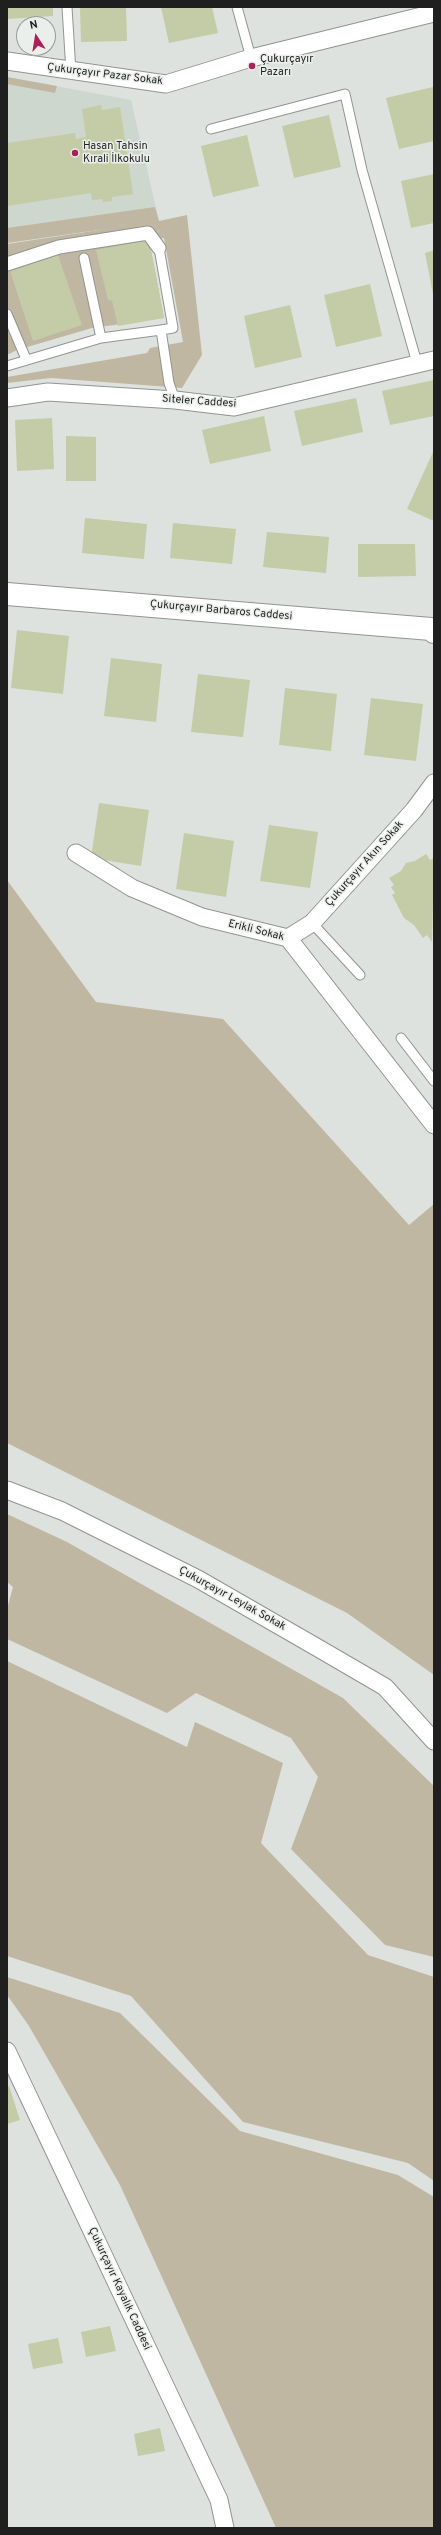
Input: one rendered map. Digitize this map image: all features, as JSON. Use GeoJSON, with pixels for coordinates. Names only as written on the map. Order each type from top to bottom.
{"type":"FeatureCollection","features":[{"type":"Feature","properties":{"kind":"street","name":"Çukurçayır Pazar Sokak"},"geometry":{"type":"LineString","coordinates":[[7,61],[70,72],[166,84],[251,58],[434,13]]}},
{"type":"Feature","properties":{"kind":"street"},"geometry":{"type":"LineString","coordinates":[[7,264],[59,247],[148,233],[159,248]]}},
{"type":"Feature","properties":{"kind":"street","name":"Siteler Caddesi"},"geometry":{"type":"LineString","coordinates":[[7,398],[48,392],[175,400],[234,407],[426,362]]}},
{"type":"Feature","properties":{"kind":"street","name":"Çukurçayır Barbaros Caddesi"},"geometry":{"type":"LineString","coordinates":[[7,594],[433,627]]}},
{"type":"Feature","properties":{"kind":"street","name":"Çukurçayır Akın Sokak"},"geometry":{"type":"LineString","coordinates":[[288,938],[312,923],[433,788]]}},
{"type":"Feature","properties":{"kind":"street","name":"Erikli Sokak"},"geometry":{"type":"LineString","coordinates":[[76,853],[132,888],[202,917],[288,938],[434,1125]]}},
{"type":"Feature","properties":{"kind":"street","name":"Çukurçayır Leylak Sokak"},"geometry":{"type":"LineString","coordinates":[[7,1490],[62,1511],[198,1579],[385,1687],[434,1741]]}},
{"type":"Feature","properties":{"kind":"street","name":"Çukurçayır Kayalık Caddesi"},"geometry":{"type":"LineString","coordinates":[[7,2051],[219,2500],[225,2528]]}},
{"type":"Feature","properties":{"kind":"lane"},"geometry":{"type":"LineString","coordinates":[[67,7],[70,72]]}},
{"type":"Feature","properties":{"kind":"lane"},"geometry":{"type":"LineString","coordinates":[[237,7],[251,58]]}},
{"type":"Feature","properties":{"kind":"lane"},"geometry":{"type":"LineString","coordinates":[[211,129],[345,94],[362,170],[426,362]]}},
{"type":"Feature","properties":{"kind":"lane"},"geometry":{"type":"LineString","coordinates":[[7,366],[26,359],[102,338],[173,328],[159,248]]}},
{"type":"Feature","properties":{"kind":"lane"},"geometry":{"type":"LineString","coordinates":[[84,258],[102,338]]}},
{"type":"Feature","properties":{"kind":"lane"},"geometry":{"type":"LineString","coordinates":[[7,314],[26,359]]}},
{"type":"Feature","properties":{"kind":"lane"},"geometry":{"type":"LineString","coordinates":[[161,330],[169,383],[175,400]]}},
{"type":"Feature","properties":{"kind":"lane"},"geometry":{"type":"LineString","coordinates":[[312,923],[360,975]]}},
{"type":"Feature","properties":{"kind":"lane"},"geometry":{"type":"LineString","coordinates":[[401,1038],[434,1081]]}},
{"type":"Feature","properties":{"kind":"shaded area","name":"Hasan Tahsin Kırali İlkokulu"},"geometry":{"type":"Polygon","coordinates":[[[7,77],[131,100],[159,221],[7,243],[7,77]]]}},
{"type":"Feature","properties":{"kind":"shaded area"},"geometry":{"type":"Polygon","coordinates":[[[7,77],[57,86],[55,93],[7,84],[7,77]]]}},
{"type":"Feature","properties":{"kind":"shaded area"},"geometry":{"type":"Polygon","coordinates":[[[155,207],[159,221],[187,215],[202,355],[182,388],[51,378],[7,383],[7,377],[147,353],[150,348],[183,342],[164,238],[149,240],[164,318],[92,328],[17,350],[7,355],[7,244],[112,228],[7,243],[7,228],[155,207]]]}},
{"type":"Feature","properties":{"kind":"shaded area"},"geometry":{"type":"Polygon","coordinates":[[[7,880],[96,1002],[223,1019],[409,1225],[434,1204],[434,1675],[347,1613],[7,1443],[7,880]]]}},
{"type":"Feature","properties":{"kind":"shaded area"},"geometry":{"type":"Polygon","coordinates":[[[7,1514],[67,1542],[343,1698],[434,1786],[434,1957],[385,1945],[291,1849],[318,1777],[291,1738],[196,1693],[167,1713],[7,1639],[7,1609],[13,1587],[7,1582],[7,1514]]]}},
{"type":"Feature","properties":{"kind":"shaded area"},"geometry":{"type":"Polygon","coordinates":[[[7,1661],[187,1747],[195,1722],[283,1763],[261,1843],[368,1955],[434,1977],[434,2181],[408,2163],[243,2122],[131,1996],[7,1956],[7,1661]]]}},
{"type":"Feature","properties":{"kind":"shaded area"},"geometry":{"type":"Polygon","coordinates":[[[7,1977],[120,2013],[240,2131],[398,2175],[434,2197],[434,2528],[276,2528],[120,2185],[29,2026],[7,1995],[7,1977]]]}},
{"type":"Feature","properties":{"kind":"building"},"geometry":{"type":"Polygon","coordinates":[[[7,7],[53,7],[53,16],[16,16],[16,18],[7,19],[7,7]]]}},
{"type":"Feature","properties":{"kind":"building"},"geometry":{"type":"Polygon","coordinates":[[[80,7],[126,7],[127,41],[81,42],[80,7]]]}},
{"type":"Feature","properties":{"kind":"building"},"geometry":{"type":"Polygon","coordinates":[[[161,7],[212,7],[218,33],[169,43],[161,7]]]}},
{"type":"Feature","properties":{"kind":"building"},"geometry":{"type":"Polygon","coordinates":[[[433,87],[434,141],[399,149],[386,98],[433,87]]]}},
{"type":"Feature","properties":{"kind":"building"},"geometry":{"type":"Polygon","coordinates":[[[101,105],[102,110],[120,107],[133,194],[112,197],[112,201],[103,202],[102,199],[92,200],[91,193],[7,206],[7,143],[75,133],[76,139],[86,137],[82,109],[101,105]]]}},
{"type":"Feature","properties":{"kind":"building"},"geometry":{"type":"Polygon","coordinates":[[[329,115],[341,167],[294,178],[282,126],[329,115]]]}},
{"type":"Feature","properties":{"kind":"building"},"geometry":{"type":"Polygon","coordinates":[[[247,135],[259,186],[213,197],[201,146],[247,135]]]}},
{"type":"Feature","properties":{"kind":"building"},"geometry":{"type":"Polygon","coordinates":[[[434,174],[434,223],[411,228],[401,181],[434,174]]]}},
{"type":"Feature","properties":{"kind":"building"},"geometry":{"type":"Polygon","coordinates":[[[149,240],[164,318],[118,326],[112,301],[108,300],[96,250],[149,240]]]}},
{"type":"Feature","properties":{"kind":"building"},"geometry":{"type":"Polygon","coordinates":[[[434,250],[434,294],[433,294],[425,253],[434,250]]]}},
{"type":"Feature","properties":{"kind":"building"},"geometry":{"type":"Polygon","coordinates":[[[58,255],[82,325],[33,341],[10,271],[58,255]]]}},
{"type":"Feature","properties":{"kind":"building"},"geometry":{"type":"Polygon","coordinates":[[[370,284],[382,336],[336,347],[324,295],[370,284]]]}},
{"type":"Feature","properties":{"kind":"building"},"geometry":{"type":"Polygon","coordinates":[[[290,305],[302,357],[255,368],[244,316],[290,305]]]}},
{"type":"Feature","properties":{"kind":"building"},"geometry":{"type":"Polygon","coordinates":[[[434,380],[434,416],[390,425],[382,391],[434,380]]]}},
{"type":"Feature","properties":{"kind":"building"},"geometry":{"type":"Polygon","coordinates":[[[356,398],[363,432],[302,446],[294,411],[356,398]]]}},
{"type":"Feature","properties":{"kind":"building"},"geometry":{"type":"Polygon","coordinates":[[[264,416],[271,451],[210,464],[202,430],[264,416]]]}},
{"type":"Feature","properties":{"kind":"building"},"geometry":{"type":"Polygon","coordinates":[[[52,418],[54,469],[17,471],[15,420],[52,418]]]}},
{"type":"Feature","properties":{"kind":"building"},"geometry":{"type":"Polygon","coordinates":[[[66,436],[96,437],[96,481],[66,481],[66,436]]]}},
{"type":"Feature","properties":{"kind":"building"},"geometry":{"type":"Polygon","coordinates":[[[433,452],[434,453],[434,521],[407,509],[433,452]]]}},
{"type":"Feature","properties":{"kind":"building"},"geometry":{"type":"Polygon","coordinates":[[[85,518],[147,524],[144,559],[82,553],[85,518]]]}},
{"type":"Feature","properties":{"kind":"building"},"geometry":{"type":"Polygon","coordinates":[[[173,523],[236,529],[232,564],[170,558],[173,523]]]}},
{"type":"Feature","properties":{"kind":"building"},"geometry":{"type":"Polygon","coordinates":[[[267,532],[329,537],[326,573],[263,567],[267,532]]]}},
{"type":"Feature","properties":{"kind":"building"},"geometry":{"type":"Polygon","coordinates":[[[358,544],[415,544],[416,576],[358,577],[358,544]]]}},
{"type":"Feature","properties":{"kind":"building"},"geometry":{"type":"Polygon","coordinates":[[[17,630],[69,636],[63,694],[11,688],[17,630]]]}},
{"type":"Feature","properties":{"kind":"building"},"geometry":{"type":"Polygon","coordinates":[[[111,658],[162,664],[156,722],[104,716],[111,658]]]}},
{"type":"Feature","properties":{"kind":"building"},"geometry":{"type":"Polygon","coordinates":[[[198,674],[250,680],[243,737],[191,732],[198,674]]]}},
{"type":"Feature","properties":{"kind":"building"},"geometry":{"type":"Polygon","coordinates":[[[285,688],[337,694],[331,751],[279,745],[285,688]]]}},
{"type":"Feature","properties":{"kind":"building"},"geometry":{"type":"Polygon","coordinates":[[[371,698],[423,704],[416,761],[364,755],[371,698]]]}},
{"type":"Feature","properties":{"kind":"building"},"geometry":{"type":"Polygon","coordinates":[[[99,803],[149,810],[141,866],[91,858],[99,803]]]}},
{"type":"Feature","properties":{"kind":"building"},"geometry":{"type":"Polygon","coordinates":[[[269,825],[318,832],[310,888],[260,881],[269,825]]]}},
{"type":"Feature","properties":{"kind":"building"},"geometry":{"type":"Polygon","coordinates":[[[184,833],[234,841],[226,897],[176,889],[184,833]]]}},
{"type":"Feature","properties":{"kind":"building"},"geometry":{"type":"Polygon","coordinates":[[[426,854],[430,860],[434,858],[432,942],[427,935],[423,938],[414,925],[404,918],[392,895],[395,893],[391,887],[394,885],[389,878],[401,871],[406,863],[415,861],[426,854]]]}},
{"type":"Feature","properties":{"kind":"building"},"geometry":{"type":"Polygon","coordinates":[[[9,2086],[20,2120],[7,2124],[7,2087],[9,2086]]]}},
{"type":"Feature","properties":{"kind":"building"},"geometry":{"type":"Polygon","coordinates":[[[110,2326],[116,2351],[86,2357],[81,2332],[110,2326]]]}},
{"type":"Feature","properties":{"kind":"building"},"geometry":{"type":"Polygon","coordinates":[[[58,2338],[63,2363],[33,2369],[28,2344],[58,2338]]]}},
{"type":"Feature","properties":{"kind":"building"},"geometry":{"type":"Polygon","coordinates":[[[160,2428],[165,2451],[138,2456],[134,2434],[160,2428]]]}},
{"type":"Feature","properties":{"kind":"place","name":"Çukurçayır Pazarı"},"geometry":{"type":"Point","coordinates":[252,66]}},
{"type":"Feature","properties":{"kind":"place","name":"Hasan Tahsin Kırali İlkokulu"},"geometry":{"type":"Point","coordinates":[75,153]}}]}
